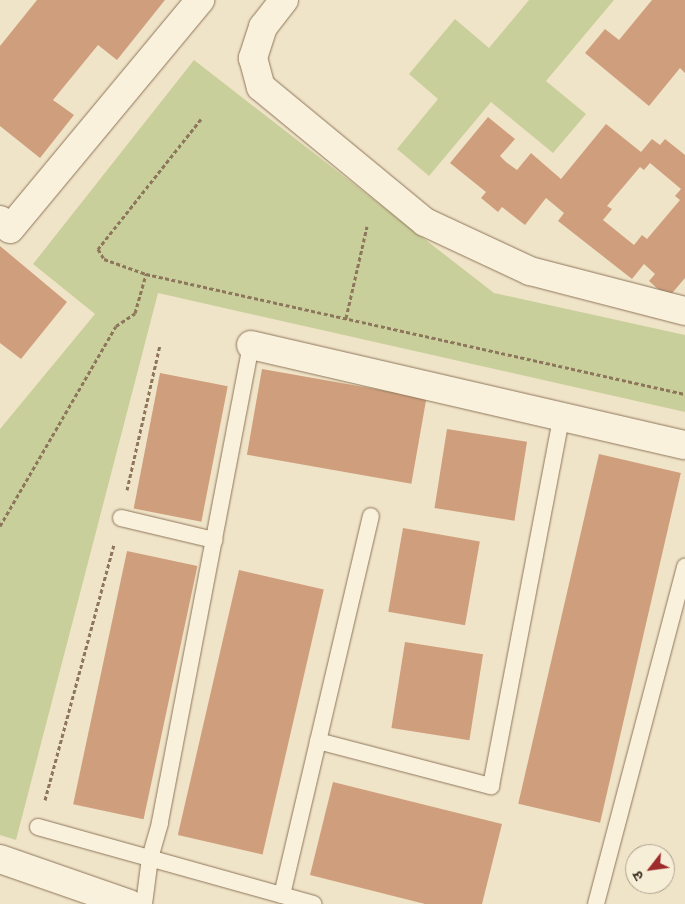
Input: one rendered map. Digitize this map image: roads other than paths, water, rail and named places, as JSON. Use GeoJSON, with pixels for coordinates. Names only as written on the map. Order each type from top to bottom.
{"type":"FeatureCollection","features":[{"type":"Feature","properties":{"kind":"street"},"geometry":{"type":"LineString","coordinates":[[0,220],[10,229],[200,0]]}},
{"type":"Feature","properties":{"kind":"street"},"geometry":{"type":"LineString","coordinates":[[284,0],[262,27],[253,58],[261,87],[425,222],[530,270],[685,311]]}},
{"type":"Feature","properties":{"kind":"street"},"geometry":{"type":"LineString","coordinates":[[251,345],[562,415],[685,445]]}},
{"type":"Feature","properties":{"kind":"street"},"geometry":{"type":"LineString","coordinates":[[0,859],[129,904]]}},
{"type":"Feature","properties":{"kind":"lane"},"geometry":{"type":"LineString","coordinates":[[144,904],[150,858],[160,822],[251,345]]}},
{"type":"Feature","properties":{"kind":"lane"},"geometry":{"type":"LineString","coordinates":[[318,742],[491,786],[562,415]]}},
{"type":"Feature","properties":{"kind":"lane"},"geometry":{"type":"LineString","coordinates":[[282,895],[371,516]]}},
{"type":"Feature","properties":{"kind":"lane"},"geometry":{"type":"LineString","coordinates":[[121,518],[214,540]]}},
{"type":"Feature","properties":{"kind":"lane"},"geometry":{"type":"LineString","coordinates":[[596,904],[685,567]]}},
{"type":"Feature","properties":{"kind":"lane"},"geometry":{"type":"LineString","coordinates":[[38,827],[313,904]]}}]}
